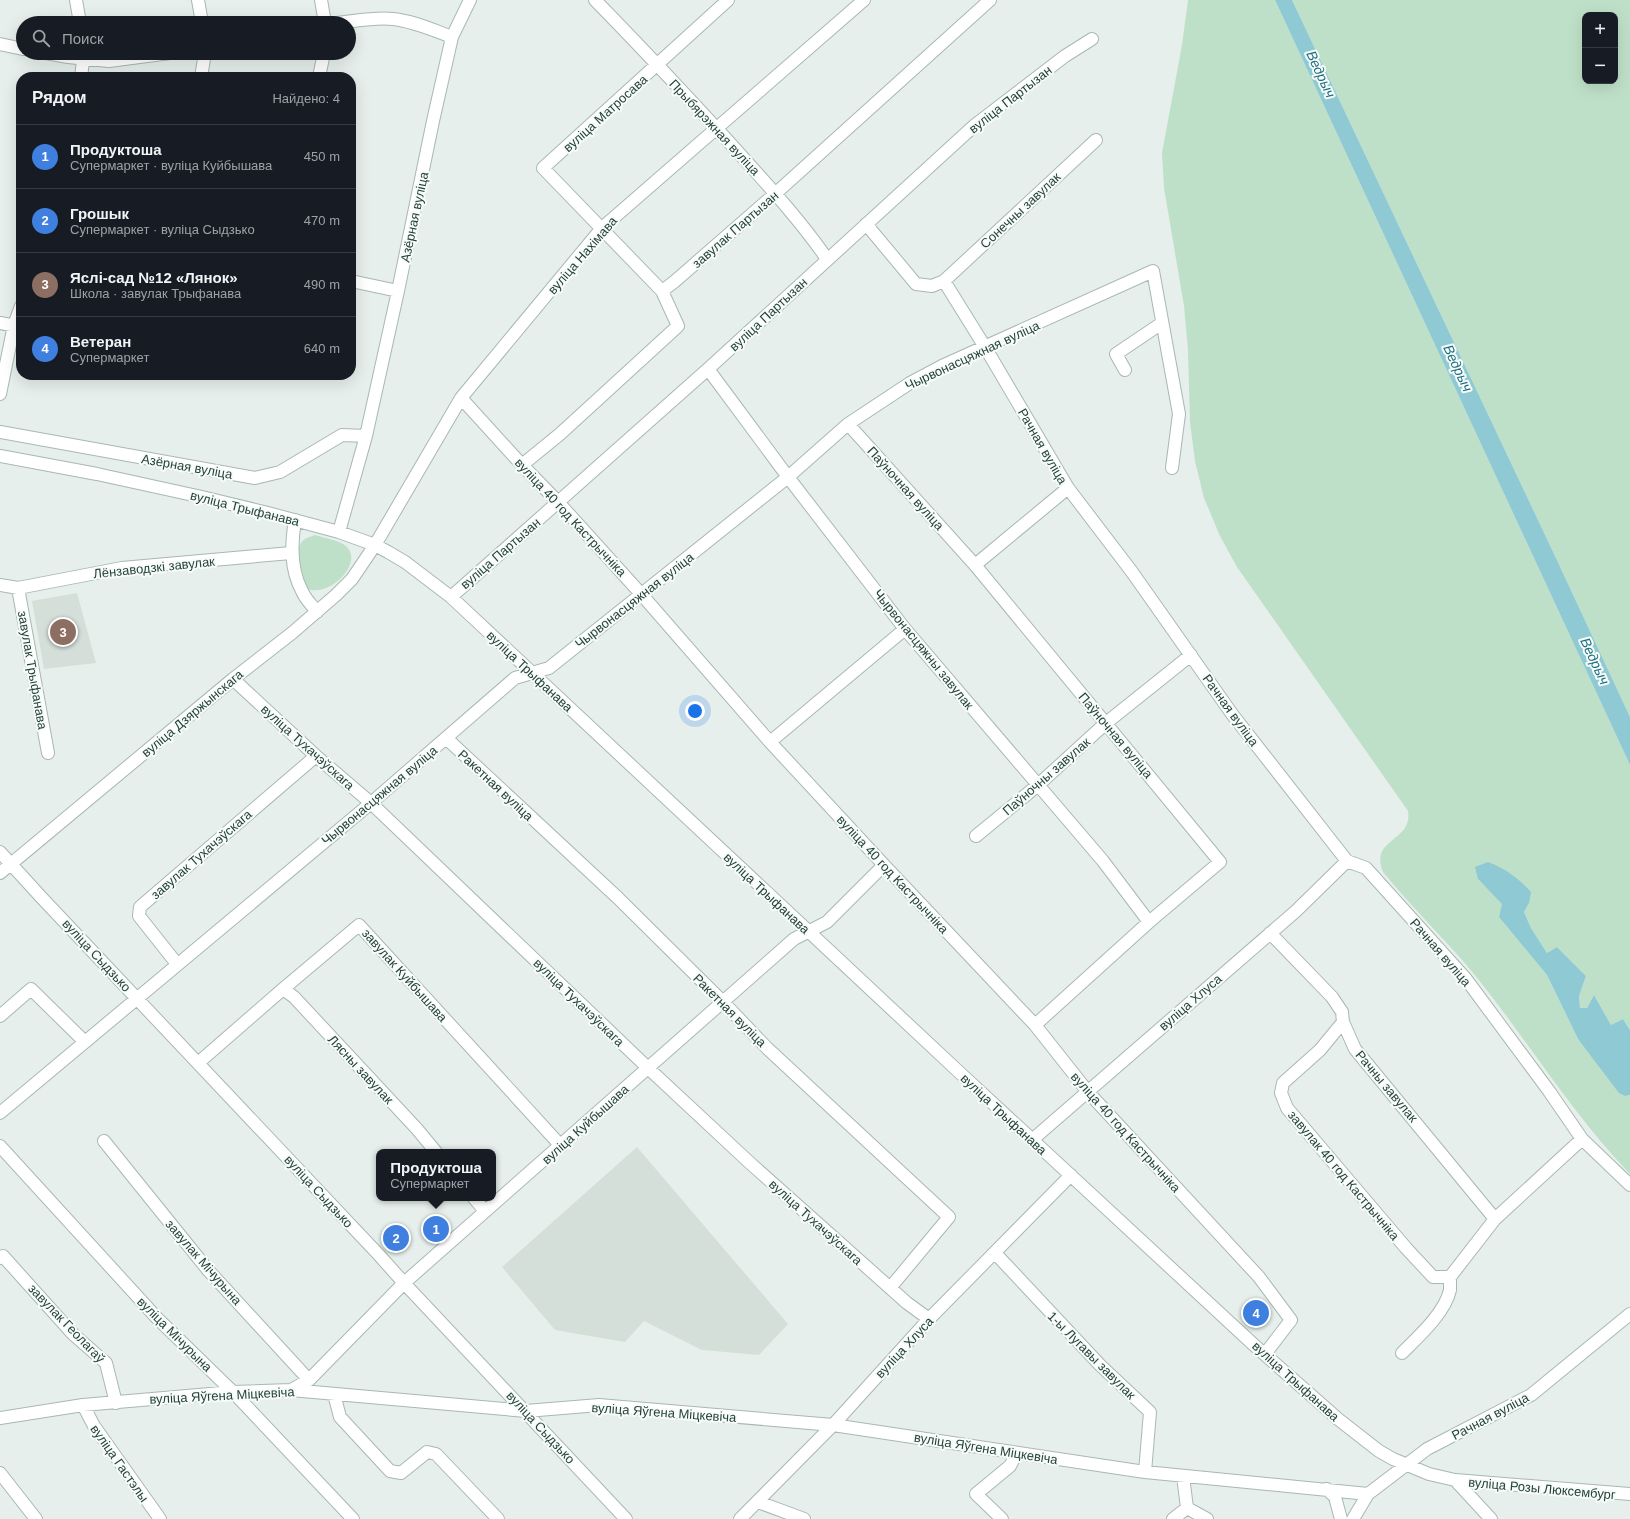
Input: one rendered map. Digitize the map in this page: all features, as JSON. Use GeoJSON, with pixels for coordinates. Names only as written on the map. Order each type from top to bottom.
{"type":"FeatureCollection","features":[{"type":"Feature","properties":{"kind":"street"},"geometry":{"type":"LineString","coordinates":[[76,0],[79,16]]}},
{"type":"Feature","properties":{"kind":"street"},"geometry":{"type":"LineString","coordinates":[[198,0],[201,16]]}},
{"type":"Feature","properties":{"kind":"street"},"geometry":{"type":"LineString","coordinates":[[321,0],[324,16]]}},
{"type":"Feature","properties":{"kind":"street","name":"Азёрная вуліца"},"geometry":{"type":"LineString","coordinates":[[339,532],[366,436],[452,37],[470,0]]}},
{"type":"Feature","properties":{"kind":"street","name":"Прыбярэжная вуліца"},"geometry":{"type":"LineString","coordinates":[[595,0],[658,64],[776,193],[812,236],[827,259]]}},
{"type":"Feature","properties":{"kind":"street","name":"вуліца Матросава"},"geometry":{"type":"LineString","coordinates":[[602,228],[543,168],[728,0]]}},
{"type":"Feature","properties":{"kind":"street","name":"вуліца Нахімава"},"geometry":{"type":"LineString","coordinates":[[375,544],[461,398],[602,228],[864,0]]}},
{"type":"Feature","properties":{"kind":"street","name":"завулак Партызан"},"geometry":{"type":"LineString","coordinates":[[662,290],[674,282],[776,193],[990,0]]}},
{"type":"Feature","properties":{"kind":"street"},"geometry":{"type":"LineString","coordinates":[[356,21],[393,19],[414,23],[452,37]]}},
{"type":"Feature","properties":{"kind":"street","name":"вуліца Партызан"},"geometry":{"type":"LineString","coordinates":[[451,597],[708,369],[975,125],[1065,56],[1092,39]]}},
{"type":"Feature","properties":{"kind":"street"},"geometry":{"type":"LineString","coordinates":[[0,44],[16,47]]}},
{"type":"Feature","properties":{"kind":"street"},"geometry":{"type":"LineString","coordinates":[[82,72],[83,60]]}},
{"type":"Feature","properties":{"kind":"street"},"geometry":{"type":"LineString","coordinates":[[105,60],[118,60]]}},
{"type":"Feature","properties":{"kind":"street"},"geometry":{"type":"LineString","coordinates":[[202,72],[204,60]]}},
{"type":"Feature","properties":{"kind":"street"},"geometry":{"type":"LineString","coordinates":[[320,72],[323,60]]}},
{"type":"Feature","properties":{"kind":"street","name":"Сонечны завулак"},"geometry":{"type":"LineString","coordinates":[[944,281],[1096,140]]}},
{"type":"Feature","properties":{"kind":"street"},"geometry":{"type":"LineString","coordinates":[[866,224],[916,284],[932,286],[944,281]]}},
{"type":"Feature","properties":{"kind":"street"},"geometry":{"type":"LineString","coordinates":[[522,465],[560,434],[678,326],[662,290],[602,228]]}},
{"type":"Feature","properties":{"kind":"street","name":"Чырвонасцяжная вуліца"},"geometry":{"type":"LineString","coordinates":[[0,1113],[371,803],[515,678],[549,668],[788,477],[848,424],[910,382],[942,366],[1153,271],[1179,414],[1172,468]]}},
{"type":"Feature","properties":{"kind":"street","name":"Рачная вуліца"},"geometry":{"type":"LineString","coordinates":[[944,281],[985,347],[1068,488],[1132,572],[1232,714],[1347,861],[1366,868],[1466,979],[1549,1091],[1582,1139],[1630,1185]]}},
{"type":"Feature","properties":{"kind":"street"},"geometry":{"type":"LineString","coordinates":[[356,282],[398,291]]}},
{"type":"Feature","properties":{"kind":"street"},"geometry":{"type":"LineString","coordinates":[[0,322],[16,326]]}},
{"type":"Feature","properties":{"kind":"street"},"geometry":{"type":"LineString","coordinates":[[1125,370],[1116,354],[1162,322]]}},
{"type":"Feature","properties":{"kind":"street"},"geometry":{"type":"LineString","coordinates":[[0,394],[16,334]]}},
{"type":"Feature","properties":{"kind":"street","name":"Чырвонасцяжны завулак"},"geometry":{"type":"LineString","coordinates":[[708,369],[788,477],[906,629],[1103,861],[1149,922]]}},
{"type":"Feature","properties":{"kind":"street","name":"вуліца 40 год Кастрычніка"},"geometry":{"type":"LineString","coordinates":[[461,398],[642,595],[770,742],[1035,1025],[1088,1092],[1259,1277],[1291,1320],[1265,1354]]}},
{"type":"Feature","properties":{"kind":"street","name":"Паўночная вуліца"},"geometry":{"type":"LineString","coordinates":[[848,424],[975,565],[1220,862],[1149,922],[1035,1025]]}},
{"type":"Feature","properties":{"kind":"street","name":"Азёрная вуліца"},"geometry":{"type":"LineString","coordinates":[[0,432],[256,478],[280,472],[342,434],[366,436]]}},
{"type":"Feature","properties":{"kind":"street","name":"вуліца Трыфанава"},"geometry":{"type":"LineString","coordinates":[[0,456],[97,474],[295,520],[375,544],[405,562],[451,597],[1032,1140],[1265,1354],[1344,1424],[1379,1451],[1406,1465],[1429,1474],[1455,1480]]}},
{"type":"Feature","properties":{"kind":"street"},"geometry":{"type":"LineString","coordinates":[[975,565],[1068,488]]}},
{"type":"Feature","properties":{"kind":"street"},"geometry":{"type":"LineString","coordinates":[[295,520],[291,553],[298,583],[302,593],[317,612]]}},
{"type":"Feature","properties":{"kind":"street","name":"вуліца Дзяржынскага"},"geometry":{"type":"LineString","coordinates":[[0,873],[233,679],[317,612],[352,579],[375,544]]}},
{"type":"Feature","properties":{"kind":"street","name":"Лёнзаводзкі завулак"},"geometry":{"type":"LineString","coordinates":[[18,588],[122,568],[291,553]]}},
{"type":"Feature","properties":{"kind":"street"},"geometry":{"type":"LineString","coordinates":[[0,585],[18,588]]}},
{"type":"Feature","properties":{"kind":"street","name":"завулак Трыфанава"},"geometry":{"type":"LineString","coordinates":[[18,588],[48,753]]}},
{"type":"Feature","properties":{"kind":"street"},"geometry":{"type":"LineString","coordinates":[[770,742],[906,629]]}},
{"type":"Feature","properties":{"kind":"street","name":"Паўночны завулак"},"geometry":{"type":"LineString","coordinates":[[976,836],[1038,784],[1106,723],[1191,655]]}},
{"type":"Feature","properties":{"kind":"street","name":"вуліца Тухачэўскага"},"geometry":{"type":"LineString","coordinates":[[233,679],[316,756],[371,803],[648,1068],[750,1163],[907,1303],[929,1319]]}},
{"type":"Feature","properties":{"kind":"street","name":"Ракетная вуліца"},"geometry":{"type":"LineString","coordinates":[[446,738],[618,898],[723,1002],[767,1048],[949,1217],[890,1288]]}},
{"type":"Feature","properties":{"kind":"street","name":"завулак Тухачэўскага"},"geometry":{"type":"LineString","coordinates":[[177,964],[139,916],[140,908],[316,756]]}},
{"type":"Feature","properties":{"kind":"street","name":"вуліца Сыдзько"},"geometry":{"type":"LineString","coordinates":[[0,852],[626,1519]]}},
{"type":"Feature","properties":{"kind":"street","name":"вуліца Хлуса"},"geometry":{"type":"LineString","coordinates":[[1032,1140],[1179,1010],[1296,910],[1347,861]]}},
{"type":"Feature","properties":{"kind":"street","name":"вуліца Куйбышава"},"geometry":{"type":"LineString","coordinates":[[291,1390],[309,1380],[404,1283],[485,1211],[561,1146],[794,939],[827,922],[884,865]]}},
{"type":"Feature","properties":{"kind":"street","name":"завулак Куйбышава"},"geometry":{"type":"LineString","coordinates":[[198,1063],[359,925],[561,1146]]}},
{"type":"Feature","properties":{"kind":"street","name":"Рачны завулак"},"geometry":{"type":"LineString","coordinates":[[1270,933],[1332,997],[1342,1012],[1343,1022],[1355,1049],[1495,1219]]}},
{"type":"Feature","properties":{"kind":"street"},"geometry":{"type":"LineString","coordinates":[[0,1016],[31,989],[85,1042]]}},
{"type":"Feature","properties":{"kind":"street","name":"Лясны завулак"},"geometry":{"type":"LineString","coordinates":[[283,989],[294,997],[433,1149]]}},
{"type":"Feature","properties":{"kind":"street","name":"завулак 40 год Кастрычніка"},"geometry":{"type":"LineString","coordinates":[[1343,1022],[1320,1050],[1283,1083],[1281,1093],[1287,1108],[1406,1248],[1433,1276],[1450,1277]]}},
{"type":"Feature","properties":{"kind":"street"},"geometry":{"type":"LineString","coordinates":[[1402,1353],[1420,1335],[1441,1309],[1450,1290],[1450,1277],[1495,1219],[1582,1139]]}},
{"type":"Feature","properties":{"kind":"street","name":"завулак Мічурына"},"geometry":{"type":"LineString","coordinates":[[104,1141],[208,1270],[309,1380]]}},
{"type":"Feature","properties":{"kind":"street","name":"вуліца Мічурына"},"geometry":{"type":"LineString","coordinates":[[0,1146],[157,1318],[233,1392],[353,1519]]}},
{"type":"Feature","properties":{"kind":"street","name":"вуліца Хлуса"},"geometry":{"type":"LineString","coordinates":[[740,1519],[833,1425],[929,1319],[1071,1175]]}},
{"type":"Feature","properties":{"kind":"street"},"geometry":{"type":"LineString","coordinates":[[477,1201],[485,1211]]}},
{"type":"Feature","properties":{"kind":"street","name":"1-ы Лугавы завулак"},"geometry":{"type":"LineString","coordinates":[[995,1253],[1100,1365],[1150,1412],[1145,1472]]}},
{"type":"Feature","properties":{"kind":"street","name":"завулак Геолагаў"},"geometry":{"type":"LineString","coordinates":[[0,1258],[3,1256],[74,1334],[106,1363],[116,1403]]}},
{"type":"Feature","properties":{"kind":"street","name":"Рачная вуліца"},"geometry":{"type":"LineString","coordinates":[[1353,1519],[1368,1494],[1427,1449],[1531,1395],[1630,1314]]}},
{"type":"Feature","properties":{"kind":"street","name":"вуліца Яўгена Міцкевіча"},"geometry":{"type":"LineString","coordinates":[[0,1418],[83,1405],[233,1392],[291,1390],[526,1411],[599,1405],[833,1425],[1145,1472],[1368,1494]]}},
{"type":"Feature","properties":{"kind":"street"},"geometry":{"type":"LineString","coordinates":[[334,1394],[340,1417],[390,1471],[401,1473],[427,1452],[436,1454],[498,1519]]}},
{"type":"Feature","properties":{"kind":"street","name":"вуліца Гастэлы"},"geometry":{"type":"LineString","coordinates":[[83,1405],[94,1426],[160,1519]]}},
{"type":"Feature","properties":{"kind":"street"},"geometry":{"type":"LineString","coordinates":[[1002,1519],[976,1494],[1010,1466],[1017,1452]]}},
{"type":"Feature","properties":{"kind":"street"},"geometry":{"type":"LineString","coordinates":[[0,1473],[36,1519]]}},
{"type":"Feature","properties":{"kind":"street"},"geometry":{"type":"LineString","coordinates":[[1183,1476],[1187,1508]]}},
{"type":"Feature","properties":{"kind":"street"},"geometry":{"type":"LineString","coordinates":[[1455,1480],[1490,1519]]}},
{"type":"Feature","properties":{"kind":"street","name":"вуліца Розы Люксембург"},"geometry":{"type":"LineString","coordinates":[[1455,1480],[1630,1494]]}},
{"type":"Feature","properties":{"kind":"street"},"geometry":{"type":"LineString","coordinates":[[1327,1489],[1335,1497],[1341,1519]]}},
{"type":"Feature","properties":{"kind":"street"},"geometry":{"type":"LineString","coordinates":[[758,1502],[804,1519]]}},
{"type":"Feature","properties":{"kind":"street"},"geometry":{"type":"LineString","coordinates":[[1173,1519],[1187,1508]]}},
{"type":"Feature","properties":{"kind":"street"},"geometry":{"type":"LineString","coordinates":[[1187,1508],[1207,1519]]}},
{"type":"Feature","properties":{"kind":"shaded area"},"geometry":{"type":"Polygon","coordinates":[[[77,593],[96,663],[44,669],[32,601],[77,593]]]}},
{"type":"Feature","properties":{"kind":"shaded area"},"geometry":{"type":"Polygon","coordinates":[[[637,1147],[788,1324],[759,1355],[702,1350],[644,1321],[625,1342],[555,1330],[502,1267],[637,1147]]]}},
{"type":"Feature","properties":{"kind":"green space"},"geometry":{"type":"Polygon","coordinates":[[[1188,0],[1275,0],[1630,765],[1630,1030],[1623,1019],[1611,1025],[1594,995],[1587,1008],[1580,1008],[1579,996],[1586,976],[1557,947],[1547,953],[1531,928],[1524,912],[1529,903],[1478,879],[1503,904],[1499,917],[1547,975],[1578,1039],[1625,1096],[1630,1095],[1630,1174],[1574,1109],[1477,977],[1409,903],[1383,872],[1380,861],[1382,852],[1386,846],[1404,829],[1408,821],[1408,811],[1237,567],[1220,536],[1204,498],[1195,461],[1190,422],[1188,350],[1184,306],[1164,188],[1162,153],[1182,45],[1188,0]]]}},
{"type":"Feature","properties":{"kind":"green space"},"geometry":{"type":"Polygon","coordinates":[[[1292,0],[1630,0],[1630,717],[1555,556],[1292,0]]]}},
{"type":"Feature","properties":{"kind":"green space"},"geometry":{"type":"Polygon","coordinates":[[[315,535],[346,546],[351,553],[351,561],[341,578],[324,589],[314,590],[305,588],[299,572],[297,553],[302,541],[315,535]]]}},
{"type":"Feature","properties":{"kind":"water","name":"Ведрыч"},"geometry":{"type":"Polygon","coordinates":[[[1275,0],[1292,0],[1630,717],[1630,765],[1275,0]]]}},
{"type":"Feature","properties":{"kind":"water"},"geometry":{"type":"Polygon","coordinates":[[[1488,862],[1511,874],[1531,892],[1529,903],[1524,912],[1531,928],[1547,953],[1557,947],[1586,976],[1579,996],[1580,1008],[1587,1008],[1594,995],[1611,1025],[1623,1019],[1630,1030],[1630,1095],[1625,1096],[1619,1093],[1578,1039],[1547,975],[1499,917],[1502,904],[1478,879],[1475,867],[1488,862]]]}},
{"type":"Feature","properties":{"kind":"place","name":"Яслі-сад №12 «Лянок»"},"geometry":{"type":"Point","coordinates":[63,632]}},
{"type":"Feature","properties":{"kind":"place","name":"Продуктоша"},"geometry":{"type":"Point","coordinates":[436,1229]}},
{"type":"Feature","properties":{"kind":"place","name":"Грошык"},"geometry":{"type":"Point","coordinates":[396,1238]}},
{"type":"Feature","properties":{"kind":"place","name":"Ветеран"},"geometry":{"type":"Point","coordinates":[1256,1313]}}]}
